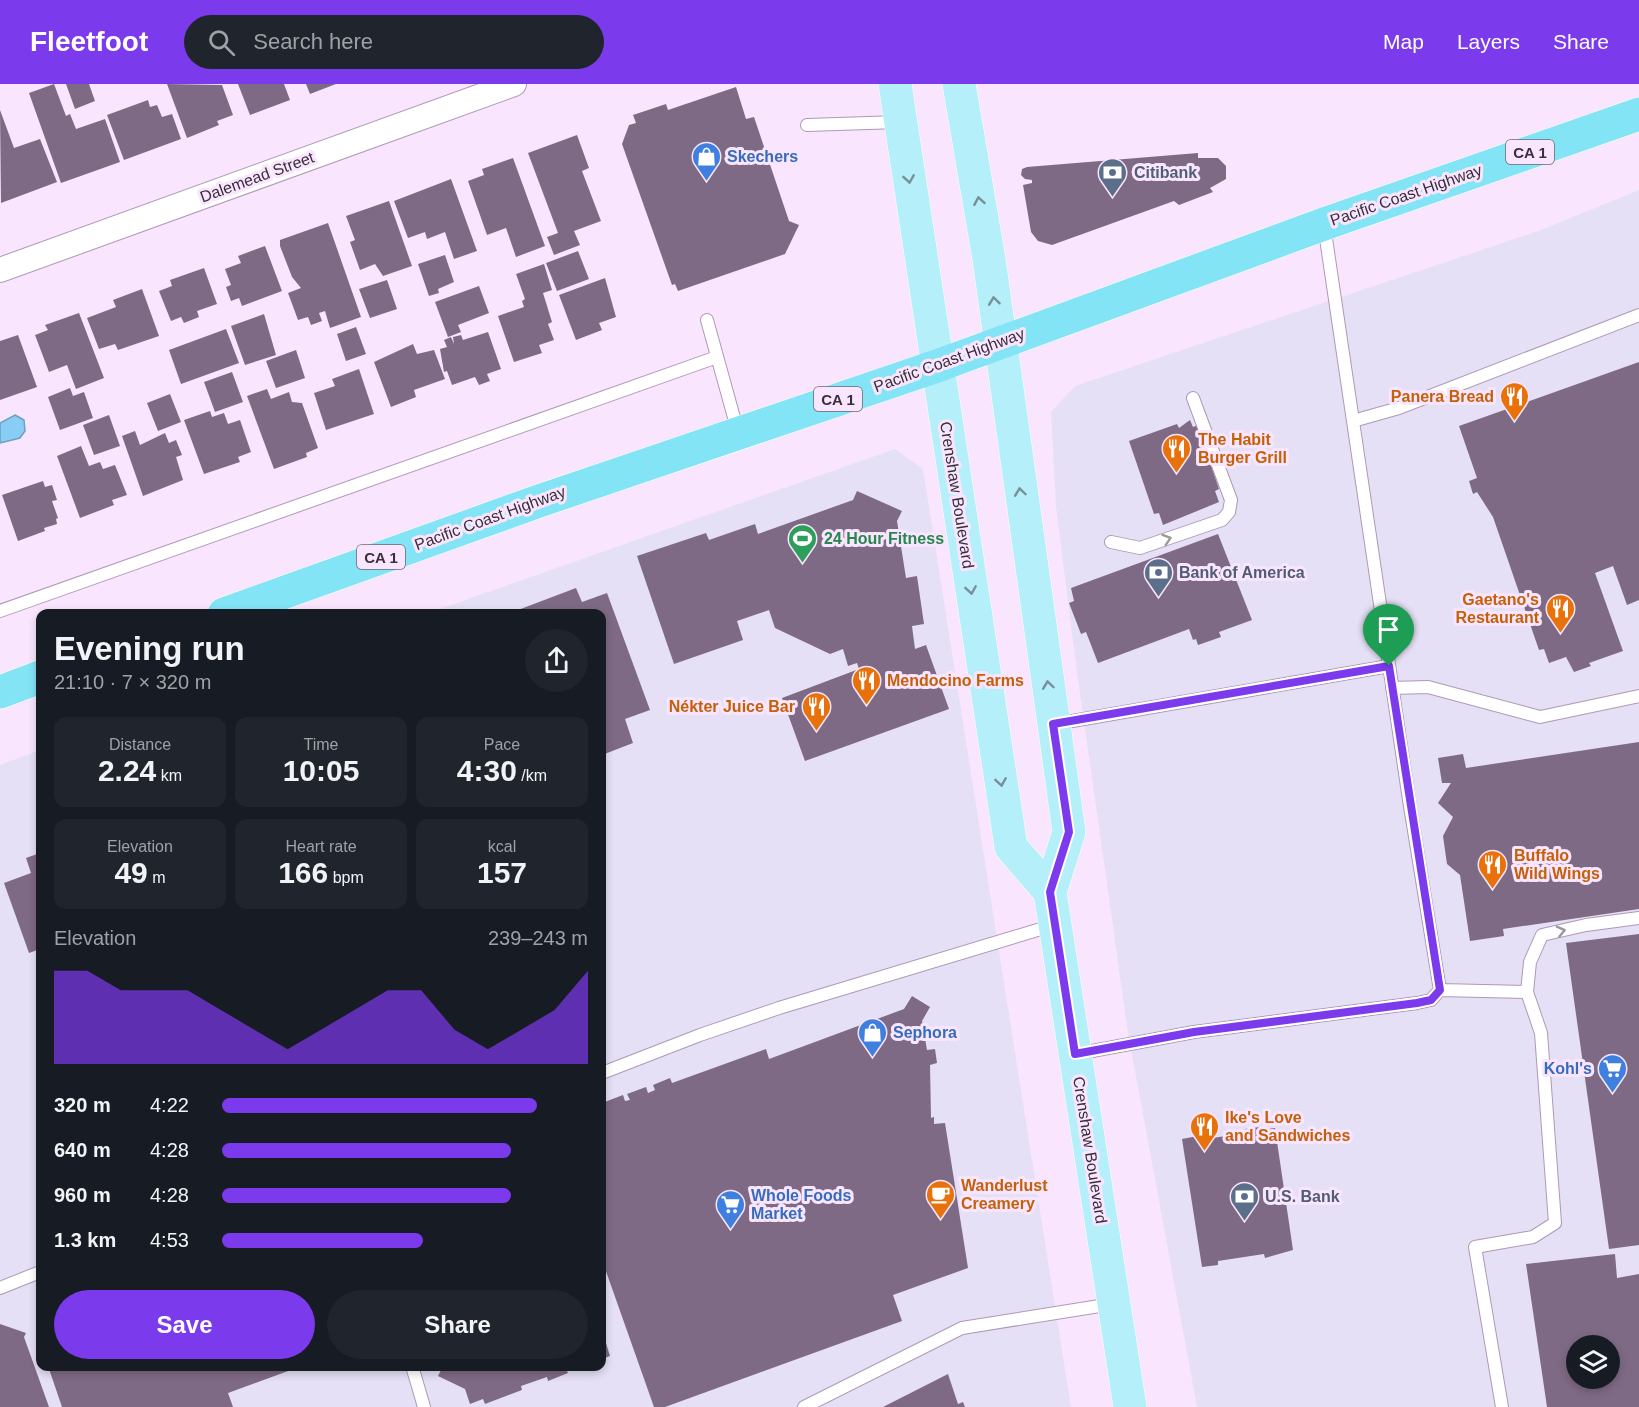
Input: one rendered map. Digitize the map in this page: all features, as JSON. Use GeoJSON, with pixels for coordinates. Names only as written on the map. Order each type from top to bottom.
{"type":"FeatureCollection","features":[{"type":"Feature","properties":{"kind":"highway","name":"Pacific Coast Highway"},"geometry":{"type":"LineString","coordinates":[[238,609],[539,501],[937,366],[1324,224],[1639,114]]}},
{"type":"Feature","properties":{"kind":"highway"},"geometry":{"type":"LineString","coordinates":[[0,692],[36,679]]}},
{"type":"Feature","properties":{"kind":"main road","name":"Crenshaw Boulevard"},"geometry":{"type":"LineString","coordinates":[[895,84],[1011,847],[1050,892]]}},
{"type":"Feature","properties":{"kind":"main road","name":"Crenshaw Boulevard"},"geometry":{"type":"LineString","coordinates":[[959,84],[989,259],[1069,832],[1050,892],[1054,925],[1130,1407]]}},
{"type":"Feature","properties":{"kind":"street","name":"Dalemead Street"},"geometry":{"type":"LineString","coordinates":[[0,270],[514,84]]}},
{"type":"Feature","properties":{"kind":"lane"},"geometry":{"type":"LineString","coordinates":[[807,126],[901,122]]}},
{"type":"Feature","properties":{"kind":"lane"},"geometry":{"type":"LineString","coordinates":[[1324,224],[1392,688],[1440,990]]}},
{"type":"Feature","properties":{"kind":"lane"},"geometry":{"type":"LineString","coordinates":[[1353,421],[1399,408],[1639,315]]}},
{"type":"Feature","properties":{"kind":"lane"},"geometry":{"type":"LineString","coordinates":[[706,320],[738,433]]}},
{"type":"Feature","properties":{"kind":"lane"},"geometry":{"type":"LineString","coordinates":[[0,611],[717,357]]}},
{"type":"Feature","properties":{"kind":"lane"},"geometry":{"type":"LineString","coordinates":[[1111,542],[1140,548],[1222,520],[1230,512],[1231,500],[1193,398]]}},
{"type":"Feature","properties":{"kind":"lane"},"geometry":{"type":"LineString","coordinates":[[1053,724],[1389,666]]}},
{"type":"Feature","properties":{"kind":"lane"},"geometry":{"type":"LineString","coordinates":[[1392,688],[1428,687],[1540,717],[1639,696]]}},
{"type":"Feature","properties":{"kind":"lane"},"geometry":{"type":"LineString","coordinates":[[1502,1407],[1475,1247],[1533,1237],[1555,1223],[1541,1033],[1527,992],[1530,962],[1542,935],[1586,925],[1639,918]]}},
{"type":"Feature","properties":{"kind":"lane"},"geometry":{"type":"LineString","coordinates":[[606,1071],[700,1035],[779,1008],[1054,925]]}},
{"type":"Feature","properties":{"kind":"lane"},"geometry":{"type":"LineString","coordinates":[[1075,1054],[1194,1032],[1417,1003],[1431,1000],[1440,990],[1527,992]]}},
{"type":"Feature","properties":{"kind":"lane"},"geometry":{"type":"LineString","coordinates":[[0,1288],[36,1274]]}},
{"type":"Feature","properties":{"kind":"lane"},"geometry":{"type":"LineString","coordinates":[[804,1407],[962,1328],[1114,1304]]}},
{"type":"Feature","properties":{"kind":"lane"},"geometry":{"type":"LineString","coordinates":[[413,1371],[424,1407]]}},
{"type":"Feature","properties":{"kind":"shaded area"},"geometry":{"type":"Polygon","coordinates":[[[1639,190],[1639,1407],[1197,1407],[1128,1033],[1056,507],[1051,412],[1075,386],[1541,230],[1639,190]]]}},
{"type":"Feature","properties":{"kind":"shaded area"},"geometry":{"type":"Polygon","coordinates":[[[895,449],[923,469],[1071,1407],[0,1407],[0,765],[36,752],[36,1371],[606,1371],[606,609],[439,609],[895,449]]]}},
{"type":"Feature","properties":{"kind":"water"},"geometry":{"type":"Polygon","coordinates":[[[15,415],[24,420],[25,431],[20,438],[0,443],[0,423],[15,415]]]}},
{"type":"Feature","properties":{"kind":"building"},"geometry":{"type":"Polygon","coordinates":[[[54,84],[66,116],[70,114],[76,129],[105,119],[120,162],[61,183],[29,93],[54,84]]]}},
{"type":"Feature","properties":{"kind":"building"},"geometry":{"type":"Polygon","coordinates":[[[66,84],[89,84],[95,101],[75,109],[66,84]]]}},
{"type":"Feature","properties":{"kind":"building"},"geometry":{"type":"Polygon","coordinates":[[[167,84],[222,85],[233,115],[217,121],[219,125],[187,138],[167,84]]]}},
{"type":"Feature","properties":{"kind":"building"},"geometry":{"type":"Polygon","coordinates":[[[238,84],[284,84],[290,100],[250,115],[238,84]]]}},
{"type":"Feature","properties":{"kind":"building"},"geometry":{"type":"Polygon","coordinates":[[[306,84],[336,84],[310,94],[306,84]]]}},
{"type":"Feature","properties":{"kind":"building","name":"Skechers"},"geometry":{"type":"Polygon","coordinates":[[[736,87],[746,119],[754,117],[789,221],[799,225],[785,254],[678,291],[675,284],[672,285],[622,144],[629,125],[636,123],[633,115],[666,104],[668,110],[736,87]]]}},
{"type":"Feature","properties":{"kind":"building"},"geometry":{"type":"Polygon","coordinates":[[[148,100],[150,107],[157,105],[162,117],[172,114],[181,139],[124,160],[107,115],[148,100]]]}},
{"type":"Feature","properties":{"kind":"building"},"geometry":{"type":"Polygon","coordinates":[[[0,110],[14,148],[40,139],[57,182],[1,203],[0,110]]]}},
{"type":"Feature","properties":{"kind":"building"},"geometry":{"type":"Polygon","coordinates":[[[577,135],[589,168],[582,171],[601,221],[574,231],[580,245],[554,255],[547,237],[558,233],[528,153],[577,135]]]}},
{"type":"Feature","properties":{"kind":"building","name":"Citibank"},"geometry":{"type":"Polygon","coordinates":[[[1198,153],[1198,158],[1218,158],[1226,166],[1226,179],[1210,188],[1213,192],[1179,205],[1174,201],[1052,245],[1038,241],[1031,232],[1023,185],[1032,183],[1032,180],[1025,179],[1021,175],[1022,169],[1198,153]]]}},
{"type":"Feature","properties":{"kind":"building"},"geometry":{"type":"Polygon","coordinates":[[[513,158],[545,246],[516,257],[506,228],[487,235],[468,181],[484,175],[482,169],[513,158]]]}},
{"type":"Feature","properties":{"kind":"building"},"geometry":{"type":"Polygon","coordinates":[[[451,179],[477,251],[454,259],[445,232],[427,239],[425,232],[408,238],[394,201],[451,179]]]}},
{"type":"Feature","properties":{"kind":"building"},"geometry":{"type":"Polygon","coordinates":[[[389,201],[412,266],[383,276],[375,264],[360,270],[350,242],[355,240],[346,216],[389,201]]]}},
{"type":"Feature","properties":{"kind":"building"},"geometry":{"type":"Polygon","coordinates":[[[328,223],[361,317],[330,328],[325,311],[319,313],[322,321],[311,325],[308,317],[298,320],[288,293],[301,288],[292,277],[280,246],[280,240],[328,223]]]}},
{"type":"Feature","properties":{"kind":"building"},"geometry":{"type":"Polygon","coordinates":[[[265,246],[282,291],[242,306],[239,298],[231,301],[226,287],[231,285],[225,269],[241,263],[238,256],[265,246]]]}},
{"type":"Feature","properties":{"kind":"building"},"geometry":{"type":"Polygon","coordinates":[[[578,251],[589,279],[557,291],[546,263],[578,251]]]}},
{"type":"Feature","properties":{"kind":"building"},"geometry":{"type":"Polygon","coordinates":[[[445,255],[454,282],[438,289],[439,293],[429,296],[418,264],[445,255]]]}},
{"type":"Feature","properties":{"kind":"building"},"geometry":{"type":"Polygon","coordinates":[[[544,264],[552,290],[543,293],[552,322],[548,324],[554,340],[539,345],[542,353],[514,362],[498,316],[524,307],[522,301],[525,299],[516,274],[544,264]]]}},
{"type":"Feature","properties":{"kind":"building"},"geometry":{"type":"Polygon","coordinates":[[[204,268],[217,304],[197,311],[199,317],[184,323],[181,317],[171,321],[159,291],[172,286],[170,280],[204,268]]]}},
{"type":"Feature","properties":{"kind":"building"},"geometry":{"type":"Polygon","coordinates":[[[605,278],[616,317],[599,323],[602,330],[576,340],[559,295],[605,278]]]}},
{"type":"Feature","properties":{"kind":"building"},"geometry":{"type":"Polygon","coordinates":[[[387,280],[397,309],[370,318],[359,289],[387,280]]]}},
{"type":"Feature","properties":{"kind":"building"},"geometry":{"type":"Polygon","coordinates":[[[479,286],[489,313],[458,325],[461,332],[448,337],[435,302],[479,286]]]}},
{"type":"Feature","properties":{"kind":"building"},"geometry":{"type":"Polygon","coordinates":[[[142,289],[159,336],[118,350],[115,344],[99,349],[87,318],[116,307],[113,300],[142,289]]]}},
{"type":"Feature","properties":{"kind":"building"},"geometry":{"type":"Polygon","coordinates":[[[79,313],[104,378],[76,389],[67,365],[49,372],[35,335],[48,330],[45,325],[79,313]]]}},
{"type":"Feature","properties":{"kind":"building"},"geometry":{"type":"Polygon","coordinates":[[[264,314],[276,355],[245,365],[231,326],[264,314]]]}},
{"type":"Feature","properties":{"kind":"building"},"geometry":{"type":"Polygon","coordinates":[[[356,327],[366,354],[346,361],[337,334],[356,327]]]}},
{"type":"Feature","properties":{"kind":"building"},"geometry":{"type":"Polygon","coordinates":[[[226,329],[239,363],[181,384],[169,350],[226,329]]]}},
{"type":"Feature","properties":{"kind":"building"},"geometry":{"type":"Polygon","coordinates":[[[488,332],[501,369],[487,374],[490,381],[479,385],[475,377],[452,385],[447,371],[444,372],[440,349],[447,347],[444,340],[451,337],[454,344],[453,337],[461,335],[463,340],[488,332]]]}},
{"type":"Feature","properties":{"kind":"building"},"geometry":{"type":"Polygon","coordinates":[[[18,335],[37,387],[0,400],[0,341],[18,335]]]}},
{"type":"Feature","properties":{"kind":"building"},"geometry":{"type":"Polygon","coordinates":[[[413,344],[417,354],[434,350],[445,379],[414,390],[416,397],[391,407],[374,362],[413,344]]]}},
{"type":"Feature","properties":{"kind":"building"},"geometry":{"type":"Polygon","coordinates":[[[296,350],[305,378],[276,388],[266,361],[296,350]]]}},
{"type":"Feature","properties":{"kind":"building"},"geometry":{"type":"Polygon","coordinates":[[[1639,362],[1639,600],[1627,605],[1613,566],[1595,573],[1623,651],[1589,663],[1591,666],[1574,672],[1566,657],[1549,663],[1544,649],[1539,650],[1493,517],[1477,492],[1473,494],[1469,481],[1477,478],[1459,426],[1639,362]]]}},
{"type":"Feature","properties":{"kind":"building"},"geometry":{"type":"Polygon","coordinates":[[[359,369],[374,414],[326,430],[314,393],[335,386],[332,379],[359,369]]]}},
{"type":"Feature","properties":{"kind":"building"},"geometry":{"type":"Polygon","coordinates":[[[232,372],[243,402],[215,412],[204,382],[232,372]]]}},
{"type":"Feature","properties":{"kind":"building"},"geometry":{"type":"Polygon","coordinates":[[[70,388],[73,396],[84,392],[93,418],[60,430],[48,397],[70,388]]]}},
{"type":"Feature","properties":{"kind":"building"},"geometry":{"type":"Polygon","coordinates":[[[267,389],[271,399],[289,392],[292,402],[302,403],[318,448],[306,453],[307,457],[274,469],[247,396],[267,389]]]}},
{"type":"Feature","properties":{"kind":"building"},"geometry":{"type":"Polygon","coordinates":[[[170,394],[181,422],[158,431],[147,403],[170,394]]]}},
{"type":"Feature","properties":{"kind":"building"},"geometry":{"type":"Polygon","coordinates":[[[210,411],[212,417],[224,413],[228,424],[240,420],[251,452],[238,457],[240,462],[204,474],[184,420],[210,411]]]}},
{"type":"Feature","properties":{"kind":"building"},"geometry":{"type":"Polygon","coordinates":[[[109,415],[120,446],[94,455],[83,425],[109,415]]]}},
{"type":"Feature","properties":{"kind":"building","name":"The Habit Burger Grill"},"geometry":{"type":"Polygon","coordinates":[[[1190,420],[1193,427],[1201,424],[1213,458],[1209,459],[1219,489],[1215,491],[1219,502],[1163,525],[1159,513],[1154,514],[1129,441],[1177,424],[1179,428],[1190,420]]]}},
{"type":"Feature","properties":{"kind":"building"},"geometry":{"type":"Polygon","coordinates":[[[135,431],[140,445],[165,433],[169,443],[176,440],[182,455],[176,457],[183,480],[143,496],[122,436],[135,431]]]}},
{"type":"Feature","properties":{"kind":"building"},"geometry":{"type":"Polygon","coordinates":[[[81,446],[89,466],[100,462],[103,469],[115,465],[127,495],[112,500],[114,505],[80,518],[57,456],[81,446]]]}},
{"type":"Feature","properties":{"kind":"building"},"geometry":{"type":"Polygon","coordinates":[[[43,481],[45,487],[52,485],[57,500],[52,501],[58,518],[56,519],[57,524],[18,541],[2,495],[43,481]]]}},
{"type":"Feature","properties":{"kind":"building"},"geometry":{"type":"Polygon","coordinates":[[[857,491],[902,511],[897,521],[906,578],[917,576],[924,624],[912,626],[915,649],[926,645],[949,709],[805,761],[782,698],[859,669],[857,663],[848,666],[843,649],[830,654],[775,628],[769,610],[737,621],[743,640],[674,664],[637,556],[706,533],[709,540],[755,524],[758,534],[853,500],[857,491]]]}},
{"type":"Feature","properties":{"kind":"building","name":"Bank of America"},"geometry":{"type":"Polygon","coordinates":[[[1218,534],[1252,620],[1219,632],[1221,637],[1198,645],[1196,639],[1193,640],[1189,629],[1098,663],[1086,632],[1081,634],[1069,603],[1074,601],[1071,588],[1218,534]]]}},
{"type":"Feature","properties":{"kind":"building"},"geometry":{"type":"Polygon","coordinates":[[[576,588],[582,602],[607,593],[650,710],[625,719],[633,743],[606,753],[606,609],[521,609],[576,588]]]}},
{"type":"Feature","properties":{"kind":"building"},"geometry":{"type":"Polygon","coordinates":[[[1639,742],[1639,909],[1503,929],[1504,936],[1470,941],[1460,875],[1447,864],[1443,836],[1453,817],[1438,803],[1451,783],[1442,783],[1438,758],[1463,754],[1466,768],[1639,742]]]}},
{"type":"Feature","properties":{"kind":"building"},"geometry":{"type":"Polygon","coordinates":[[[36,854],[36,950],[29,953],[4,883],[31,873],[26,858],[36,854]]]}},
{"type":"Feature","properties":{"kind":"building","name":"Kohl's"},"geometry":{"type":"Polygon","coordinates":[[[1639,934],[1639,1245],[1609,1249],[1566,943],[1639,934]]]}},
{"type":"Feature","properties":{"kind":"building"},"geometry":{"type":"Polygon","coordinates":[[[912,996],[930,1007],[922,1021],[927,1050],[935,1049],[937,1063],[930,1065],[931,1118],[934,1117],[934,1124],[945,1123],[968,1268],[893,1295],[902,1321],[665,1407],[654,1407],[606,1271],[606,1101],[623,1095],[625,1101],[630,1100],[627,1094],[646,1087],[648,1093],[655,1090],[653,1085],[670,1078],[672,1083],[766,1049],[769,1059],[904,1009],[912,996]]]}},
{"type":"Feature","properties":{"kind":"building"},"geometry":{"type":"Polygon","coordinates":[[[1260,1127],[1261,1130],[1275,1128],[1293,1250],[1265,1258],[1264,1254],[1218,1261],[1218,1265],[1202,1267],[1182,1139],[1198,1136],[1199,1140],[1246,1133],[1245,1129],[1260,1127]]]}},
{"type":"Feature","properties":{"kind":"building"},"geometry":{"type":"Polygon","coordinates":[[[1615,1254],[1617,1278],[1639,1274],[1639,1407],[1547,1407],[1526,1264],[1615,1254]]]}},
{"type":"Feature","properties":{"kind":"building"},"geometry":{"type":"Polygon","coordinates":[[[0,1324],[26,1333],[24,1337],[49,1407],[0,1407],[0,1324]]]}},
{"type":"Feature","properties":{"kind":"building"},"geometry":{"type":"Polygon","coordinates":[[[606,1343],[610,1356],[606,1358],[606,1343]]]}},
{"type":"Feature","properties":{"kind":"building"},"geometry":{"type":"Polygon","coordinates":[[[50,1371],[288,1371],[228,1393],[233,1407],[62,1407],[50,1371]]]}},
{"type":"Feature","properties":{"kind":"building"},"geometry":{"type":"Polygon","coordinates":[[[440,1371],[567,1371],[568,1373],[548,1381],[547,1377],[521,1386],[522,1390],[485,1404],[483,1399],[470,1404],[465,1389],[438,1376],[440,1371]]]}},
{"type":"Feature","properties":{"kind":"building"},"geometry":{"type":"Polygon","coordinates":[[[948,1374],[958,1404],[963,1402],[965,1407],[883,1407],[948,1374]]]}},
{"type":"Feature","properties":{"kind":"place","name":"Skechers"},"geometry":{"type":"Point","coordinates":[706,182]}},
{"type":"Feature","properties":{"kind":"place","name":"Citibank"},"geometry":{"type":"Point","coordinates":[1113,198]}},
{"type":"Feature","properties":{"kind":"place","name":"Panera Bread"},"geometry":{"type":"Point","coordinates":[1515,422]}},
{"type":"Feature","properties":{"kind":"place","name":"The Habit Burger Grill"},"geometry":{"type":"Point","coordinates":[1177,474]}},
{"type":"Feature","properties":{"kind":"place","name":"24 Hour Fitness"},"geometry":{"type":"Point","coordinates":[803,564]}},
{"type":"Feature","properties":{"kind":"place","name":"Bank of America"},"geometry":{"type":"Point","coordinates":[1158,598]}},
{"type":"Feature","properties":{"kind":"place","name":"Gaetano's Restaurant"},"geometry":{"type":"Point","coordinates":[1560,634]}},
{"type":"Feature","properties":{"kind":"place","name":"Mendocino Farms"},"geometry":{"type":"Point","coordinates":[866,706]}},
{"type":"Feature","properties":{"kind":"place","name":"Nékter Juice Bar"},"geometry":{"type":"Point","coordinates":[816,732]}},
{"type":"Feature","properties":{"kind":"place","name":"Buffalo Wild Wings"},"geometry":{"type":"Point","coordinates":[1493,890]}},
{"type":"Feature","properties":{"kind":"place","name":"Sephora"},"geometry":{"type":"Point","coordinates":[872,1058]}},
{"type":"Feature","properties":{"kind":"place","name":"Kohl's"},"geometry":{"type":"Point","coordinates":[1613,1094]}},
{"type":"Feature","properties":{"kind":"place","name":"Ike's Love and Sandwiches"},"geometry":{"type":"Point","coordinates":[1204,1152]}},
{"type":"Feature","properties":{"kind":"place","name":"Wanderlust Creamery"},"geometry":{"type":"Point","coordinates":[940,1220]}},
{"type":"Feature","properties":{"kind":"place","name":"U.S. Bank"},"geometry":{"type":"Point","coordinates":[1244,1222]}},
{"type":"Feature","properties":{"kind":"place","name":"Whole Foods Market"},"geometry":{"type":"Point","coordinates":[730,1230]}},
{"type":"Feature","properties":{"kind":"route"},"geometry":{"type":"LineString","coordinates":[[1389,666],[1440,990],[1431,1000],[1417,1003],[1194,1032],[1075,1054],[1050,892],[1069,832],[1053,724],[1389,666]]}}]}
